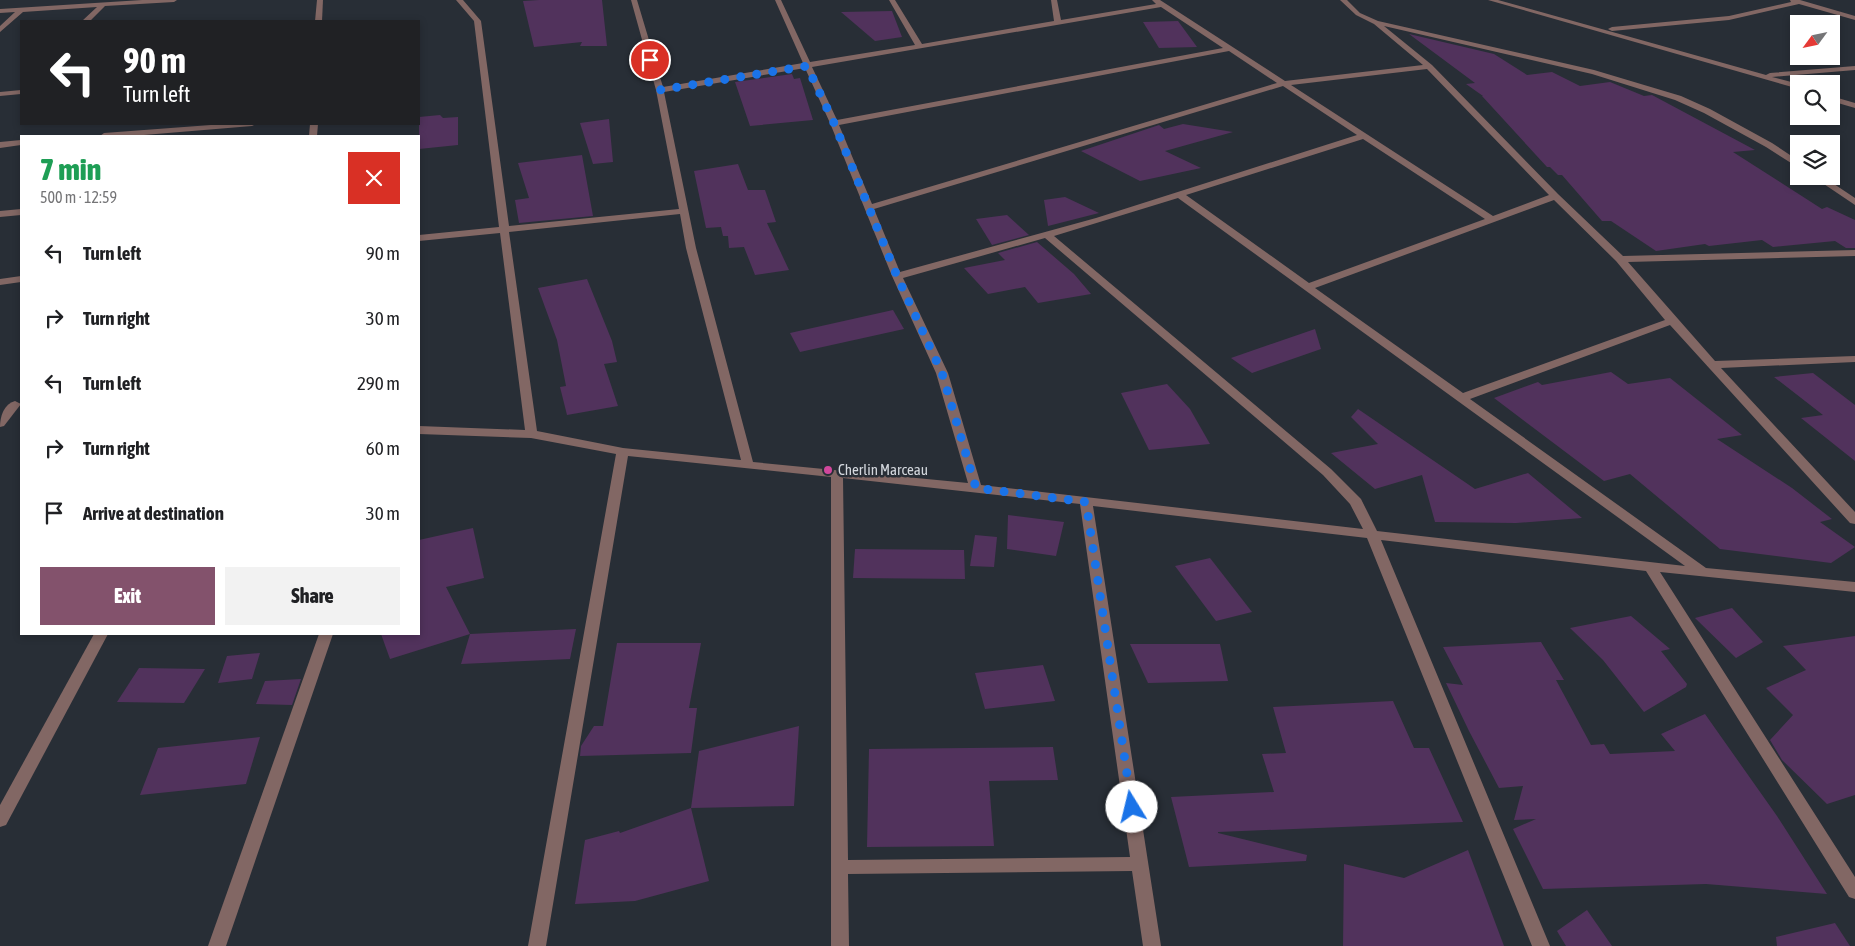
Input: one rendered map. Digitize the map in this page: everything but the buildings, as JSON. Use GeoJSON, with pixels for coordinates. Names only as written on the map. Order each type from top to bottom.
{"type":"FeatureCollection","features":[{"type":"Feature","properties":{"kind":"street"},"geometry":{"type":"LineString","coordinates":[[0,11],[174,0]]}},
{"type":"Feature","properties":{"kind":"street"},"geometry":{"type":"LineString","coordinates":[[319,20],[320,0]]}},
{"type":"Feature","properties":{"kind":"street"},"geometry":{"type":"LineString","coordinates":[[459,0],[477,21],[531,434]]}},
{"type":"Feature","properties":{"kind":"street"},"geometry":{"type":"LineString","coordinates":[[634,0],[660,90],[682,211],[748,465]]}},
{"type":"Feature","properties":{"kind":"street"},"geometry":{"type":"LineString","coordinates":[[778,0],[834,123],[897,276],[942,373],[976,488]]}},
{"type":"Feature","properties":{"kind":"street"},"geometry":{"type":"LineString","coordinates":[[892,0],[920,47]]}},
{"type":"Feature","properties":{"kind":"street"},"geometry":{"type":"LineString","coordinates":[[1054,0],[1058,22]]}},
{"type":"Feature","properties":{"kind":"street"},"geometry":{"type":"LineString","coordinates":[[1343,0],[1358,14],[1376,23],[1429,67],[1620,259],[1711,365],[1855,520]]}},
{"type":"Feature","properties":{"kind":"street"},"geometry":{"type":"LineString","coordinates":[[1491,0],[1790,84]]}},
{"type":"Feature","properties":{"kind":"street"},"geometry":{"type":"LineString","coordinates":[[1602,30],[1729,18],[1796,1],[1855,18]]}},
{"type":"Feature","properties":{"kind":"street"},"geometry":{"type":"LineString","coordinates":[[660,90],[920,47],[1158,3],[1492,220]]}},
{"type":"Feature","properties":{"kind":"street"},"geometry":{"type":"LineString","coordinates":[[87,20],[103,5]]}},
{"type":"Feature","properties":{"kind":"street"},"geometry":{"type":"LineString","coordinates":[[0,30],[22,10]]}},
{"type":"Feature","properties":{"kind":"street"},"geometry":{"type":"LineString","coordinates":[[1376,23],[1594,72],[1678,98],[1715,115],[1790,159]]}},
{"type":"Feature","properties":{"kind":"street"},"geometry":{"type":"LineString","coordinates":[[834,123],[1228,49]]}},
{"type":"Feature","properties":{"kind":"street"},"geometry":{"type":"LineString","coordinates":[[868,208],[1282,84],[1429,67]]}},
{"type":"Feature","properties":{"kind":"street"},"geometry":{"type":"LineString","coordinates":[[1765,76],[1855,68]]}},
{"type":"Feature","properties":{"kind":"street"},"geometry":{"type":"LineString","coordinates":[[0,94],[17,92]]}},
{"type":"Feature","properties":{"kind":"street"},"geometry":{"type":"LineString","coordinates":[[1840,101],[1855,106]]}},
{"type":"Feature","properties":{"kind":"street"},"geometry":{"type":"LineString","coordinates":[[116,135],[240,125]]}},
{"type":"Feature","properties":{"kind":"street"},"geometry":{"type":"LineString","coordinates":[[897,276],[1180,195],[1362,136]]}},
{"type":"Feature","properties":{"kind":"street"},"geometry":{"type":"LineString","coordinates":[[0,145],[20,143]]}},
{"type":"Feature","properties":{"kind":"street"},"geometry":{"type":"LineString","coordinates":[[1830,185],[1855,202]]}},
{"type":"Feature","properties":{"kind":"street"},"geometry":{"type":"LineString","coordinates":[[1180,195],[1702,572]]}},
{"type":"Feature","properties":{"kind":"street"},"geometry":{"type":"LineString","coordinates":[[1308,286],[1556,196]]}},
{"type":"Feature","properties":{"kind":"street"},"geometry":{"type":"LineString","coordinates":[[420,238],[682,211]]}},
{"type":"Feature","properties":{"kind":"street"},"geometry":{"type":"LineString","coordinates":[[0,214],[20,212]]}},
{"type":"Feature","properties":{"kind":"street"},"geometry":{"type":"LineString","coordinates":[[1046,234],[1327,472],[1356,502],[1372,534],[1541,946]]}},
{"type":"Feature","properties":{"kind":"street"},"geometry":{"type":"LineString","coordinates":[[1620,259],[1855,253]]}},
{"type":"Feature","properties":{"kind":"street"},"geometry":{"type":"LineString","coordinates":[[0,282],[20,279]]}},
{"type":"Feature","properties":{"kind":"street"},"geometry":{"type":"LineString","coordinates":[[1461,398],[1672,321]]}},
{"type":"Feature","properties":{"kind":"street"},"geometry":{"type":"LineString","coordinates":[[1711,365],[1855,359]]}},
{"type":"Feature","properties":{"kind":"street"},"geometry":{"type":"LineString","coordinates":[[0,404],[18,404]]}},
{"type":"Feature","properties":{"kind":"street"},"geometry":{"type":"LineString","coordinates":[[0,423],[18,404]]}},
{"type":"Feature","properties":{"kind":"street"},"geometry":{"type":"LineString","coordinates":[[420,430],[531,434],[623,452],[976,488],[1650,567],[1855,587]]}},
{"type":"Feature","properties":{"kind":"street"},"geometry":{"type":"LineString","coordinates":[[537,946],[623,452]]}},
{"type":"Feature","properties":{"kind":"street"},"geometry":{"type":"LineString","coordinates":[[837,474],[840,946]]}},
{"type":"Feature","properties":{"kind":"street"},"geometry":{"type":"LineString","coordinates":[[1086,502],[1152,946]]}},
{"type":"Feature","properties":{"kind":"street"},"geometry":{"type":"LineString","coordinates":[[1650,567],[1855,892]]}},
{"type":"Feature","properties":{"kind":"street"},"geometry":{"type":"LineString","coordinates":[[0,820],[100,635]]}},
{"type":"Feature","properties":{"kind":"street"},"geometry":{"type":"LineString","coordinates":[[217,946],[326,635]]}},
{"type":"Feature","properties":{"kind":"street"},"geometry":{"type":"LineString","coordinates":[[838,866],[1141,864]]}},
{"type":"Feature","properties":{"kind":"place","name":"Cherlin Marceau"},"geometry":{"type":"Point","coordinates":[828,470]}},
{"type":"Feature","properties":{"kind":"route"},"geometry":{"type":"LineString","coordinates":[[650,60],[660,90],[807,66],[834,123],[897,276],[942,373],[976,488],[1086,502],[1132,807]]}}]}
